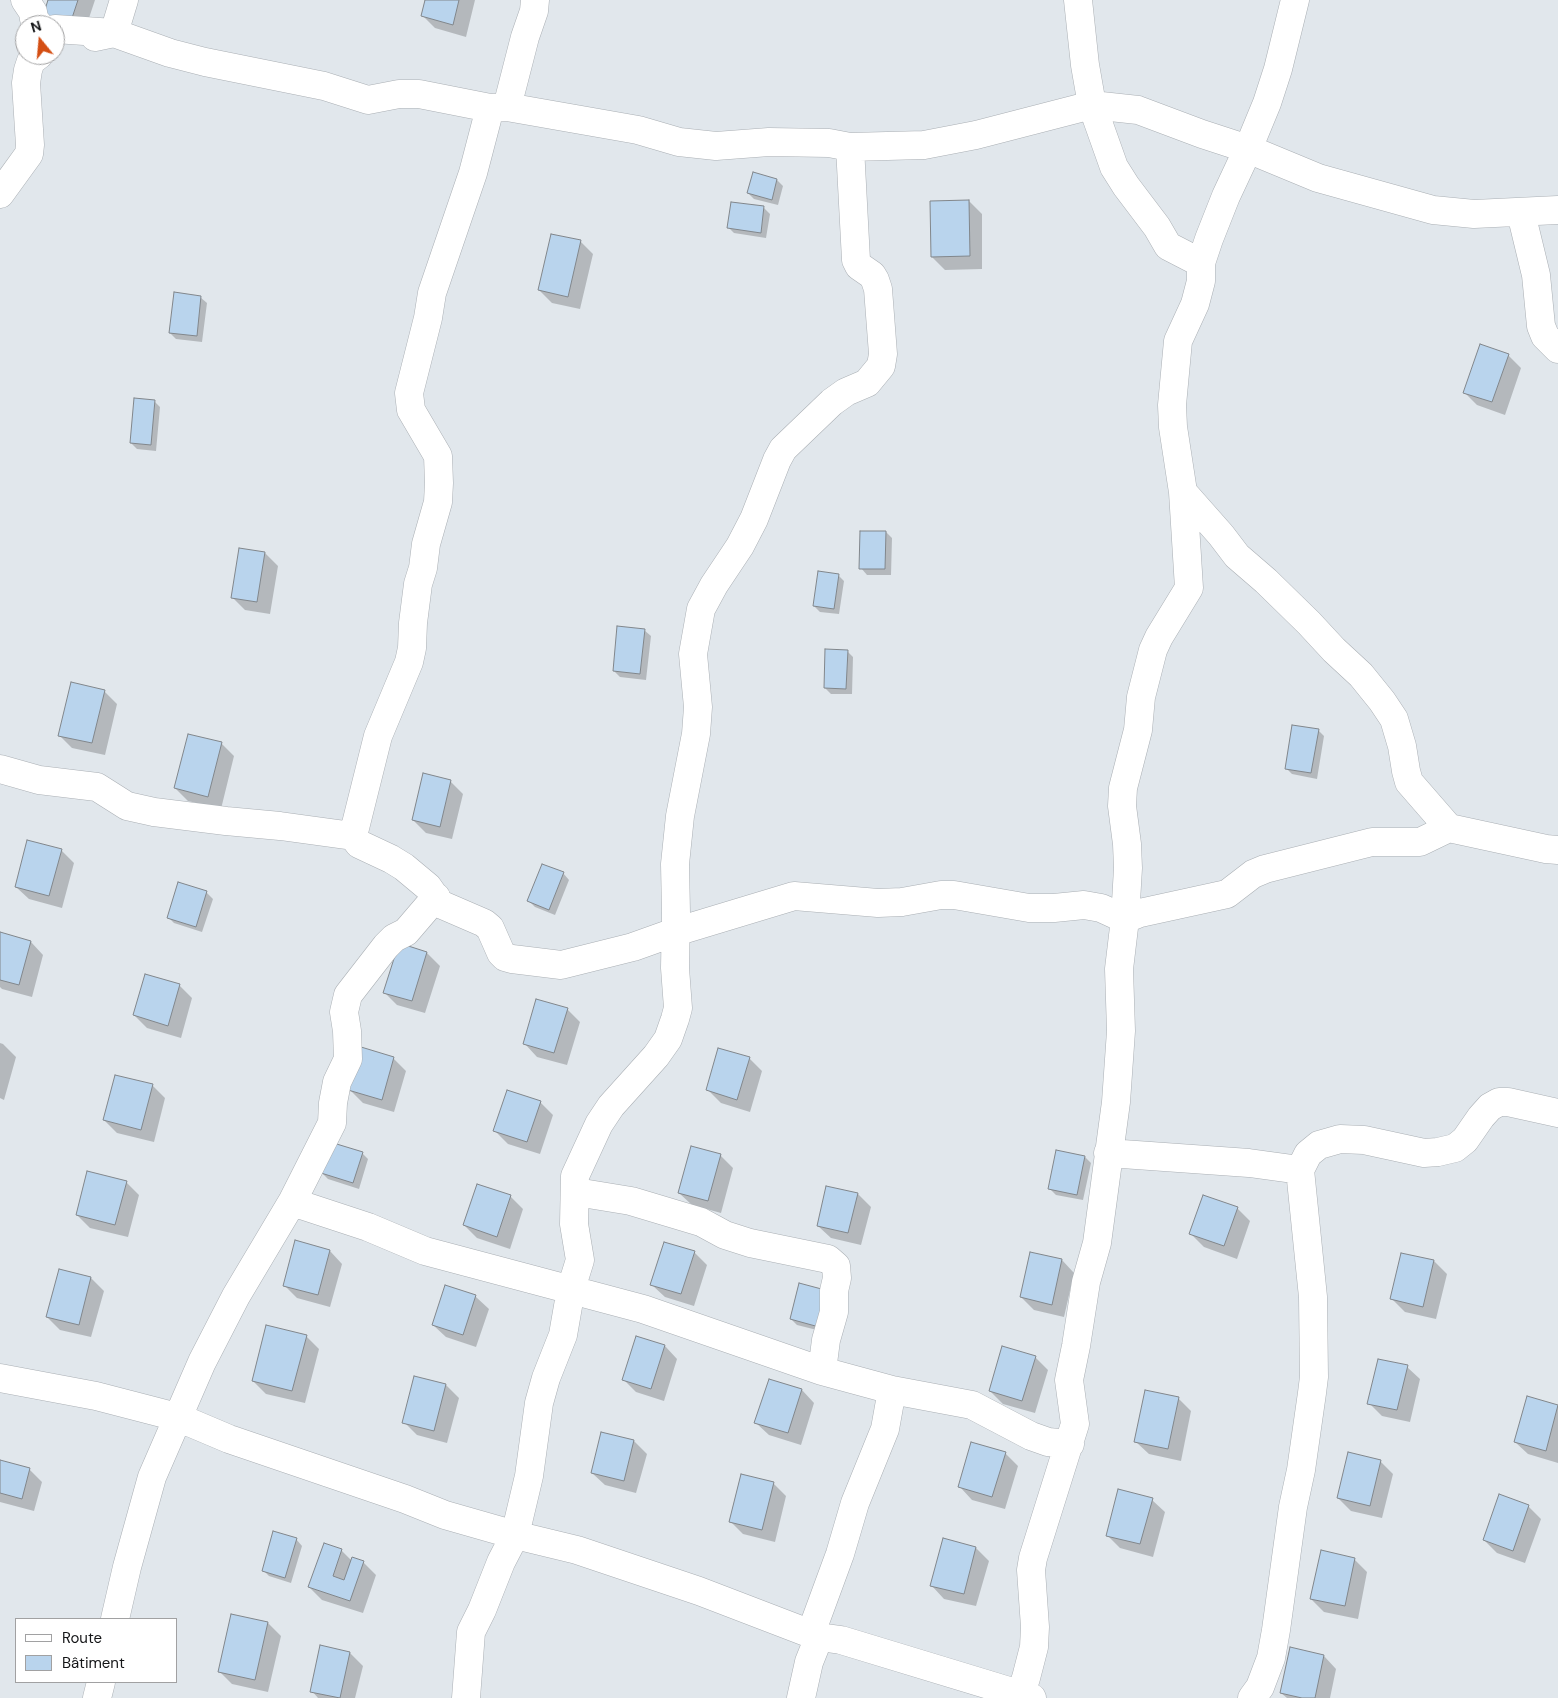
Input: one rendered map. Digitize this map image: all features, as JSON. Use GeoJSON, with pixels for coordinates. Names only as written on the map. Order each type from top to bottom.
{"type":"FeatureCollection","features":[{"type":"Feature","properties":{"kind":"street"},"geometry":{"type":"LineString","coordinates":[[25,0],[33,15]]}},
{"type":"Feature","properties":{"kind":"street"},"geometry":{"type":"LineString","coordinates":[[114,33],[124,0]]}},
{"type":"Feature","properties":{"kind":"street"},"geometry":{"type":"LineString","coordinates":[[535,0],[534,11],[525,37],[472,173],[432,293],[428,318],[409,393],[411,410],[438,456],[440,482],[438,502],[426,544],[424,568],[418,584],[409,662],[378,736],[354,836],[359,844],[404,867],[428,887],[440,904],[484,922],[490,928],[501,953],[512,959],[561,964],[633,947],[675,932],[794,896],[878,903],[902,902],[941,895],[954,895],[1029,908],[1084,905],[1101,908],[1125,918],[1228,894],[1253,874],[1265,869],[1372,842],[1420,842],[1449,828]]}},
{"type":"Feature","properties":{"kind":"street"},"geometry":{"type":"LineString","coordinates":[[1078,0],[1085,65],[1092,105],[1114,167],[1157,227],[1168,246],[1201,263]]}},
{"type":"Feature","properties":{"kind":"street"},"geometry":{"type":"LineString","coordinates":[[0,1378],[96,1396],[177,1418],[229,1439],[405,1499],[445,1515],[577,1550],[699,1591],[815,1635],[841,1640],[1026,1696],[1026,1678],[1034,1647],[1035,1627],[1031,1570],[1033,1558],[1075,1424],[1069,1380],[1086,1282],[1098,1243],[1116,1102],[1121,1031],[1119,969],[1128,868],[1122,806],[1123,788],[1138,730],[1142,697],[1153,650],[1188,588],[1183,492],[1173,427],[1172,405],[1178,341],[1194,304],[1201,281],[1201,263],[1226,196],[1267,103],[1278,69],[1295,0]]}},
{"type":"Feature","properties":{"kind":"street"},"geometry":{"type":"LineString","coordinates":[[65,30],[114,33],[170,53],[324,86],[368,100],[399,94],[419,94],[638,130],[679,142],[716,146],[769,142],[829,143],[850,147],[924,145],[985,133],[1092,105],[1138,110],[1248,149],[1318,178],[1433,210],[1474,214],[1558,210]]}},
{"type":"Feature","properties":{"kind":"street"},"geometry":{"type":"LineString","coordinates":[[65,45],[114,33]]}},
{"type":"Feature","properties":{"kind":"street"},"geometry":{"type":"LineString","coordinates":[[0,194],[29,154],[26,83],[30,65]]}},
{"type":"Feature","properties":{"kind":"street"},"geometry":{"type":"LineString","coordinates":[[466,1698],[471,1632],[501,1562],[515,1535],[529,1476],[539,1404],[546,1378],[563,1334],[571,1289],[580,1260],[574,1224],[575,1176],[599,1124],[611,1106],[656,1056],[668,1038],[678,1008],[675,968],[676,846],[696,734],[698,707],[693,654],[701,608],[740,546],[754,519],[777,460],[783,450],[832,402],[846,392],[866,383],[881,366],[883,354],[878,290],[872,275],[863,269],[856,260],[850,147]]}},
{"type":"Feature","properties":{"kind":"street"},"geometry":{"type":"LineString","coordinates":[[1522,213],[1536,275],[1541,326],[1545,336],[1558,349]]}},
{"type":"Feature","properties":{"kind":"street"},"geometry":{"type":"LineString","coordinates":[[1183,492],[1221,535],[1236,556],[1266,581],[1309,623],[1361,675],[1382,701],[1394,719],[1402,746],[1409,782],[1449,828],[1558,850]]}},
{"type":"Feature","properties":{"kind":"street"},"geometry":{"type":"LineString","coordinates":[[0,769],[38,780],[97,787],[127,806],[154,812],[354,836]]}},
{"type":"Feature","properties":{"kind":"street"},"geometry":{"type":"LineString","coordinates":[[115,1618],[152,1477],[177,1418],[202,1362],[236,1296],[292,1202],[332,1123],[337,1082],[348,1060],[344,1012],[348,995],[386,946],[394,938],[406,932],[436,897]]}},
{"type":"Feature","properties":{"kind":"street"},"geometry":{"type":"LineString","coordinates":[[1252,1698],[1260,1687],[1271,1658],[1314,1377],[1313,1297],[1300,1170],[1308,1154],[1318,1144],[1340,1139],[1364,1140],[1424,1153],[1455,1148],[1465,1140],[1490,1107],[1499,1102],[1508,1102],[1558,1113]]}},
{"type":"Feature","properties":{"kind":"street"},"geometry":{"type":"LineString","coordinates":[[1108,1153],[1249,1163],[1300,1170]]}},
{"type":"Feature","properties":{"kind":"street"},"geometry":{"type":"LineString","coordinates":[[576,1192],[640,1204],[701,1222],[725,1235],[750,1243],[828,1259],[836,1266],[837,1278],[834,1291],[834,1312],[826,1340],[822,1371]]}},
{"type":"Feature","properties":{"kind":"street"},"geometry":{"type":"LineString","coordinates":[[292,1202],[368,1227],[425,1251],[643,1309],[822,1371],[892,1390],[972,1405],[1031,1436],[1048,1442],[1070,1444]]}},
{"type":"Feature","properties":{"kind":"street"},"geometry":{"type":"LineString","coordinates":[[800,1698],[815,1635],[855,1504],[884,1429],[892,1390]]}},
{"type":"Feature","properties":{"kind":"street"},"geometry":{"type":"LineString","coordinates":[[96,1698],[101,1683]]}},
{"type":"Feature","properties":{"kind":"building"},"geometry":{"type":"Polygon","coordinates":[[[48,0],[78,0],[69,27],[65,26],[65,15],[43,15],[48,0]]]}},
{"type":"Feature","properties":{"kind":"building"},"geometry":{"type":"Polygon","coordinates":[[[425,0],[459,0],[453,25],[421,16],[425,0]]]}},
{"type":"Feature","properties":{"kind":"building"},"geometry":{"type":"Polygon","coordinates":[[[753,172],[777,179],[772,200],[747,193],[753,172]]]}},
{"type":"Feature","properties":{"kind":"building"},"geometry":{"type":"Polygon","coordinates":[[[969,200],[970,256],[931,257],[930,201],[969,200]]]}},
{"type":"Feature","properties":{"kind":"building"},"geometry":{"type":"Polygon","coordinates":[[[731,202],[764,206],[761,233],[727,228],[731,202]]]}},
{"type":"Feature","properties":{"kind":"building"},"geometry":{"type":"Polygon","coordinates":[[[551,234],[581,240],[568,297],[538,290],[551,234]]]}},
{"type":"Feature","properties":{"kind":"building"},"geometry":{"type":"Polygon","coordinates":[[[174,292],[201,296],[197,336],[169,333],[174,292]]]}},
{"type":"Feature","properties":{"kind":"building"},"geometry":{"type":"Polygon","coordinates":[[[1480,344],[1509,354],[1492,402],[1463,393],[1480,344]]]}},
{"type":"Feature","properties":{"kind":"building"},"geometry":{"type":"Polygon","coordinates":[[[134,398],[155,400],[151,445],[130,443],[134,398]]]}},
{"type":"Feature","properties":{"kind":"building"},"geometry":{"type":"Polygon","coordinates":[[[860,531],[886,531],[885,569],[859,569],[860,531]]]}},
{"type":"Feature","properties":{"kind":"building"},"geometry":{"type":"Polygon","coordinates":[[[239,548],[265,552],[257,602],[231,598],[239,548]]]}},
{"type":"Feature","properties":{"kind":"building"},"geometry":{"type":"Polygon","coordinates":[[[818,571],[839,574],[834,609],[813,606],[818,571]]]}},
{"type":"Feature","properties":{"kind":"building"},"geometry":{"type":"Polygon","coordinates":[[[617,626],[645,629],[640,674],[613,671],[617,626]]]}},
{"type":"Feature","properties":{"kind":"building"},"geometry":{"type":"Polygon","coordinates":[[[825,649],[848,650],[846,689],[824,688],[825,649]]]}},
{"type":"Feature","properties":{"kind":"building"},"geometry":{"type":"Polygon","coordinates":[[[71,682],[105,690],[92,743],[58,736],[71,682]]]}},
{"type":"Feature","properties":{"kind":"building"},"geometry":{"type":"Polygon","coordinates":[[[1292,725],[1319,729],[1311,773],[1285,769],[1292,725]]]}},
{"type":"Feature","properties":{"kind":"building"},"geometry":{"type":"Polygon","coordinates":[[[188,734],[222,742],[208,797],[174,788],[188,734]]]}},
{"type":"Feature","properties":{"kind":"building"},"geometry":{"type":"Polygon","coordinates":[[[423,773],[451,780],[440,827],[412,820],[423,773]]]}},
{"type":"Feature","properties":{"kind":"building"},"geometry":{"type":"Polygon","coordinates":[[[27,840],[62,849],[49,896],[15,887],[27,840]]]}},
{"type":"Feature","properties":{"kind":"building"},"geometry":{"type":"Polygon","coordinates":[[[542,864],[564,872],[549,910],[527,901],[542,864]]]}},
{"type":"Feature","properties":{"kind":"building"},"geometry":{"type":"Polygon","coordinates":[[[178,882],[207,891],[196,927],[167,918],[178,882]]]}},
{"type":"Feature","properties":{"kind":"building"},"geometry":{"type":"Polygon","coordinates":[[[0,932],[31,941],[19,985],[0,980],[0,932]]]}},
{"type":"Feature","properties":{"kind":"building"},"geometry":{"type":"Polygon","coordinates":[[[399,943],[427,952],[412,1001],[383,993],[399,943]]]}},
{"type":"Feature","properties":{"kind":"building"},"geometry":{"type":"Polygon","coordinates":[[[145,974],[180,984],[168,1026],[133,1015],[145,974]]]}},
{"type":"Feature","properties":{"kind":"building"},"geometry":{"type":"Polygon","coordinates":[[[536,999],[568,1008],[554,1053],[523,1044],[536,999]]]}},
{"type":"Feature","properties":{"kind":"building"},"geometry":{"type":"Polygon","coordinates":[[[361,1047],[394,1057],[382,1100],[348,1090],[361,1047]]]}},
{"type":"Feature","properties":{"kind":"building"},"geometry":{"type":"Polygon","coordinates":[[[718,1048],[750,1057],[737,1100],[706,1090],[718,1048]]]}},
{"type":"Feature","properties":{"kind":"building"},"geometry":{"type":"Polygon","coordinates":[[[115,1075],[153,1084],[141,1130],[103,1120],[115,1075]]]}},
{"type":"Feature","properties":{"kind":"building"},"geometry":{"type":"Polygon","coordinates":[[[507,1090],[541,1101],[527,1142],[493,1131],[507,1090]]]}},
{"type":"Feature","properties":{"kind":"building"},"geometry":{"type":"Polygon","coordinates":[[[330,1142],[363,1152],[353,1183],[321,1173],[330,1142]]]}},
{"type":"Feature","properties":{"kind":"building"},"geometry":{"type":"Polygon","coordinates":[[[691,1146],[721,1154],[708,1201],[678,1193],[691,1146]]]}},
{"type":"Feature","properties":{"kind":"building"},"geometry":{"type":"Polygon","coordinates":[[[1056,1150],[1085,1156],[1077,1195],[1048,1189],[1056,1150]]]}},
{"type":"Feature","properties":{"kind":"building"},"geometry":{"type":"Polygon","coordinates":[[[87,1171],[127,1181],[115,1225],[76,1215],[87,1171]]]}},
{"type":"Feature","properties":{"kind":"building"},"geometry":{"type":"Polygon","coordinates":[[[477,1184],[511,1195],[497,1237],[463,1225],[477,1184]]]}},
{"type":"Feature","properties":{"kind":"building"},"geometry":{"type":"Polygon","coordinates":[[[826,1186],[858,1193],[848,1233],[817,1226],[826,1186]]]}},
{"type":"Feature","properties":{"kind":"building"},"geometry":{"type":"Polygon","coordinates":[[[1203,1195],[1238,1207],[1224,1246],[1189,1234],[1203,1195]]]}},
{"type":"Feature","properties":{"kind":"building"},"geometry":{"type":"Polygon","coordinates":[[[295,1240],[330,1250],[318,1295],[283,1286],[295,1240]]]}},
{"type":"Feature","properties":{"kind":"building"},"geometry":{"type":"Polygon","coordinates":[[[664,1242],[695,1251],[681,1294],[650,1285],[664,1242]]]}},
{"type":"Feature","properties":{"kind":"building"},"geometry":{"type":"Polygon","coordinates":[[[1030,1252],[1062,1259],[1052,1305],[1020,1297],[1030,1252]]]}},
{"type":"Feature","properties":{"kind":"building"},"geometry":{"type":"Polygon","coordinates":[[[1401,1253],[1434,1260],[1423,1307],[1390,1299],[1401,1253]]]}},
{"type":"Feature","properties":{"kind":"building"},"geometry":{"type":"Polygon","coordinates":[[[59,1269],[91,1277],[79,1325],[46,1317],[59,1269]]]}},
{"type":"Feature","properties":{"kind":"building"},"geometry":{"type":"Polygon","coordinates":[[[799,1283],[829,1291],[819,1327],[790,1319],[799,1283]]]}},
{"type":"Feature","properties":{"kind":"building"},"geometry":{"type":"Polygon","coordinates":[[[445,1285],[476,1295],[463,1335],[432,1325],[445,1285]]]}},
{"type":"Feature","properties":{"kind":"building"},"geometry":{"type":"Polygon","coordinates":[[[266,1325],[307,1335],[292,1391],[252,1381],[266,1325]]]}},
{"type":"Feature","properties":{"kind":"building"},"geometry":{"type":"Polygon","coordinates":[[[636,1336],[665,1345],[651,1389],[622,1380],[636,1336]]]}},
{"type":"Feature","properties":{"kind":"building"},"geometry":{"type":"Polygon","coordinates":[[[1002,1346],[1036,1356],[1022,1401],[989,1391],[1002,1346]]]}},
{"type":"Feature","properties":{"kind":"building"},"geometry":{"type":"Polygon","coordinates":[[[1378,1359],[1408,1365],[1397,1410],[1367,1404],[1378,1359]]]}},
{"type":"Feature","properties":{"kind":"building"},"geometry":{"type":"Polygon","coordinates":[[[414,1376],[446,1384],[434,1431],[402,1423],[414,1376]]]}},
{"type":"Feature","properties":{"kind":"building"},"geometry":{"type":"Polygon","coordinates":[[[769,1379],[802,1389],[788,1433],[754,1423],[769,1379]]]}},
{"type":"Feature","properties":{"kind":"building"},"geometry":{"type":"Polygon","coordinates":[[[1145,1390],[1179,1397],[1168,1449],[1134,1442],[1145,1390]]]}},
{"type":"Feature","properties":{"kind":"building"},"geometry":{"type":"Polygon","coordinates":[[[1527,1396],[1558,1405],[1546,1451],[1514,1442],[1527,1396]]]}},
{"type":"Feature","properties":{"kind":"building"},"geometry":{"type":"Polygon","coordinates":[[[601,1432],[634,1440],[624,1481],[591,1473],[601,1432]]]}},
{"type":"Feature","properties":{"kind":"building"},"geometry":{"type":"Polygon","coordinates":[[[971,1442],[1006,1452],[992,1497],[958,1487],[971,1442]]]}},
{"type":"Feature","properties":{"kind":"building"},"geometry":{"type":"Polygon","coordinates":[[[1348,1452],[1381,1460],[1370,1506],[1337,1498],[1348,1452]]]}},
{"type":"Feature","properties":{"kind":"building"},"geometry":{"type":"Polygon","coordinates":[[[0,1460],[30,1468],[22,1499],[0,1493],[0,1460]]]}},
{"type":"Feature","properties":{"kind":"building"},"geometry":{"type":"Polygon","coordinates":[[[741,1474],[774,1482],[762,1530],[729,1522],[741,1474]]]}},
{"type":"Feature","properties":{"kind":"building"},"geometry":{"type":"Polygon","coordinates":[[[1118,1489],[1153,1498],[1140,1544],[1106,1536],[1118,1489]]]}},
{"type":"Feature","properties":{"kind":"building"},"geometry":{"type":"Polygon","coordinates":[[[1499,1494],[1529,1505],[1513,1551],[1483,1540],[1499,1494]]]}},
{"type":"Feature","properties":{"kind":"building"},"geometry":{"type":"Polygon","coordinates":[[[273,1531],[297,1538],[285,1578],[262,1571],[273,1531]]]}},
{"type":"Feature","properties":{"kind":"building"},"geometry":{"type":"Polygon","coordinates":[[[943,1538],[976,1547],[964,1594],[930,1586],[943,1538]]]}},
{"type":"Feature","properties":{"kind":"building"},"geometry":{"type":"Polygon","coordinates":[[[324,1543],[342,1549],[333,1576],[344,1580],[352,1557],[364,1561],[350,1601],[308,1587],[324,1543]]]}},
{"type":"Feature","properties":{"kind":"building"},"geometry":{"type":"Polygon","coordinates":[[[1321,1550],[1355,1558],[1345,1606],[1310,1599],[1321,1550]]]}},
{"type":"Feature","properties":{"kind":"building"},"geometry":{"type":"Polygon","coordinates":[[[231,1614],[268,1622],[255,1680],[218,1672],[231,1614]]]}},
{"type":"Feature","properties":{"kind":"building"},"geometry":{"type":"Polygon","coordinates":[[[320,1645],[350,1652],[340,1698],[310,1692],[320,1645]]]}},
{"type":"Feature","properties":{"kind":"building"},"geometry":{"type":"Polygon","coordinates":[[[1290,1647],[1324,1655],[1315,1698],[1302,1698],[1280,1693],[1290,1647]]]}}]}
